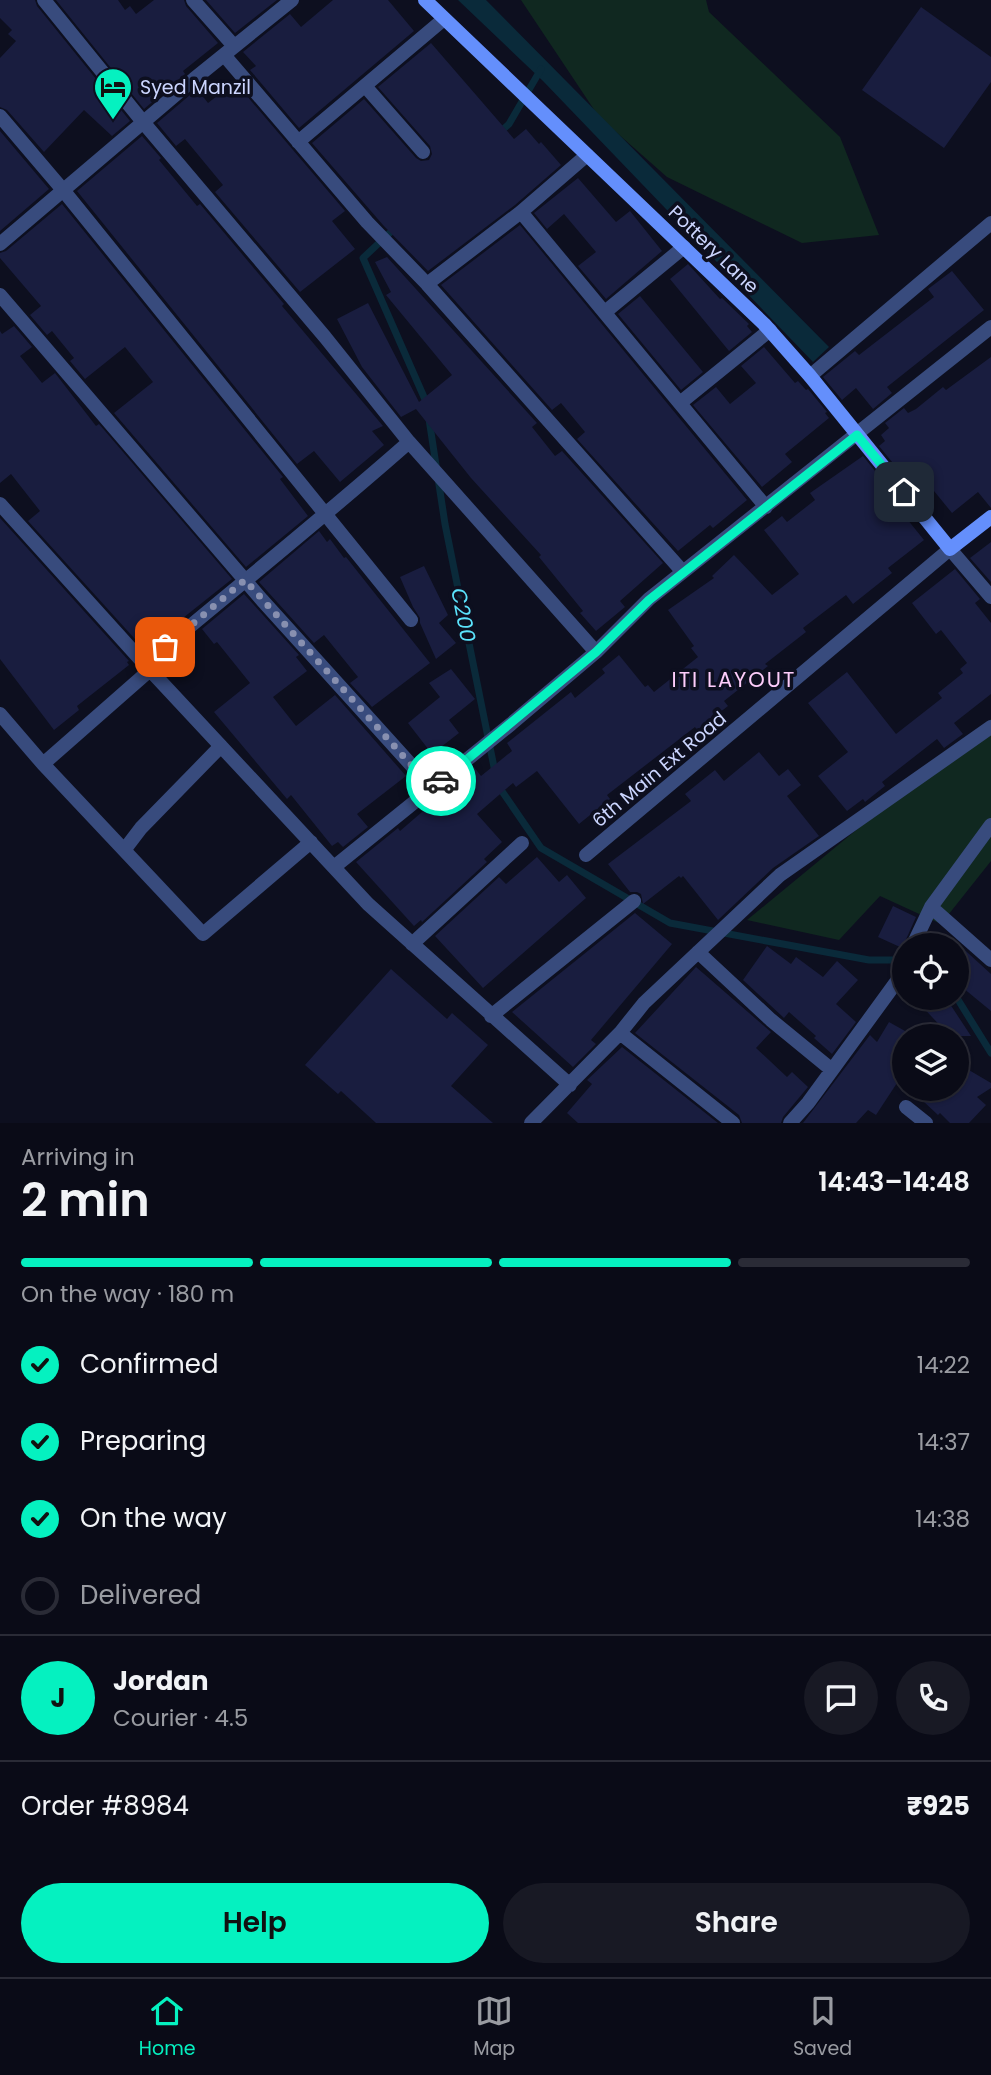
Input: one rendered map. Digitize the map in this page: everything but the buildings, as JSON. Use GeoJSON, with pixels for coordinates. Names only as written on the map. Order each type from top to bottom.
{"type":"FeatureCollection","features":[{"type":"Feature","properties":{"kind":"street"},"geometry":{"type":"LineString","coordinates":[[44,0],[409,442],[596,652]]}},
{"type":"Feature","properties":{"kind":"street"},"geometry":{"type":"LineString","coordinates":[[193,0],[298,142],[683,572]]}},
{"type":"Feature","properties":{"kind":"street"},"geometry":{"type":"LineString","coordinates":[[0,244],[292,0]]}},
{"type":"Feature","properties":{"kind":"street","name":"Pottery Lane"},"geometry":{"type":"LineString","coordinates":[[425,0],[770,330],[950,549]]}},
{"type":"Feature","properties":{"kind":"street"},"geometry":{"type":"LineString","coordinates":[[298,142],[444,19]]}},
{"type":"Feature","properties":{"kind":"street"},"geometry":{"type":"LineString","coordinates":[[365,86],[423,152]]}},
{"type":"Feature","properties":{"kind":"street"},"geometry":{"type":"LineString","coordinates":[[0,116],[411,620]]}},
{"type":"Feature","properties":{"kind":"street"},"geometry":{"type":"LineString","coordinates":[[427,284],[521,212],[587,155]]}},
{"type":"Feature","properties":{"kind":"street"},"geometry":{"type":"LineString","coordinates":[[521,212],[766,507]]}},
{"type":"Feature","properties":{"kind":"street"},"geometry":{"type":"LineString","coordinates":[[810,376],[991,223]]}},
{"type":"Feature","properties":{"kind":"street"},"geometry":{"type":"LineString","coordinates":[[605,312],[684,247]]}},
{"type":"Feature","properties":{"kind":"street"},"geometry":{"type":"LineString","coordinates":[[0,295],[245,580],[432,788]]}},
{"type":"Feature","properties":{"kind":"street"},"geometry":{"type":"LineString","coordinates":[[334,867],[498,735],[596,652],[649,600],[683,572],[991,327]]}},
{"type":"Feature","properties":{"kind":"street"},"geometry":{"type":"LineString","coordinates":[[680,403],[770,330]]}},
{"type":"Feature","properties":{"kind":"street"},"geometry":{"type":"LineString","coordinates":[[43,764],[245,580],[326,516],[409,442]]}},
{"type":"Feature","properties":{"kind":"street"},"geometry":{"type":"LineString","coordinates":[[0,504],[147,667],[368,904],[570,1085]]}},
{"type":"Feature","properties":{"kind":"street"},"geometry":{"type":"LineString","coordinates":[[991,517],[950,549],[991,597]]}},
{"type":"Feature","properties":{"kind":"street","name":"6th Main Ext Road"},"geometry":{"type":"LineString","coordinates":[[586,855],[950,549]]}},
{"type":"Feature","properties":{"kind":"street"},"geometry":{"type":"LineString","coordinates":[[0,714],[43,764],[203,933],[311,842]]}},
{"type":"Feature","properties":{"kind":"street"},"geometry":{"type":"LineString","coordinates":[[539,1121],[644,1003],[780,875],[991,727]]}},
{"type":"Feature","properties":{"kind":"street"},"geometry":{"type":"LineString","coordinates":[[125,849],[141,828],[221,746]]}},
{"type":"Feature","properties":{"kind":"street"},"geometry":{"type":"LineString","coordinates":[[919,933],[931,907],[991,825]]}},
{"type":"Feature","properties":{"kind":"street"},"geometry":{"type":"LineString","coordinates":[[412,944],[522,842]]}},
{"type":"Feature","properties":{"kind":"street"},"geometry":{"type":"LineString","coordinates":[[491,1016],[634,901]]}},
{"type":"Feature","properties":{"kind":"street"},"geometry":{"type":"LineString","coordinates":[[931,907],[991,960]]}},
{"type":"Feature","properties":{"kind":"street"},"geometry":{"type":"LineString","coordinates":[[698,952],[772,1020],[832,1070]]}},
{"type":"Feature","properties":{"kind":"street"},"geometry":{"type":"LineString","coordinates":[[790,1123],[892,988]]}},
{"type":"Feature","properties":{"kind":"street"},"geometry":{"type":"LineString","coordinates":[[620,1033],[733,1123]]}},
{"type":"Feature","properties":{"kind":"street"},"geometry":{"type":"LineString","coordinates":[[906,1107],[926,1123]]}},
{"type":"Feature","properties":{"kind":"green space"},"geometry":{"type":"Polygon","coordinates":[[[521,0],[706,0],[709,12],[840,137],[879,235],[802,243],[667,177],[599,117],[521,0]]]}},
{"type":"Feature","properties":{"kind":"green space"},"geometry":{"type":"Polygon","coordinates":[[[991,719],[991,861],[941,924],[880,896],[839,940],[747,920],[991,719]]]}},
{"type":"Feature","properties":{"kind":"water"},"geometry":{"type":"Polygon","coordinates":[[[458,0],[486,0],[829,347],[813,362],[543,81],[458,0]]]}},
{"type":"Feature","properties":{"kind":"waterway","name":"C200"},"geometry":{"type":"LineString","coordinates":[[498,134],[509,124],[541,69]]}},
{"type":"Feature","properties":{"kind":"waterway","name":"C200"},"geometry":{"type":"LineString","coordinates":[[396,227],[363,258],[427,404]]}},
{"type":"Feature","properties":{"kind":"waterway","name":"C200"},"geometry":{"type":"LineString","coordinates":[[429,419],[445,524],[495,772]]}},
{"type":"Feature","properties":{"kind":"waterway","name":"C200"},"geometry":{"type":"LineString","coordinates":[[497,784],[541,848],[670,923],[869,960],[892,960]]}},
{"type":"Feature","properties":{"kind":"waterway","name":"C200"},"geometry":{"type":"LineString","coordinates":[[964,1010],[991,1053]]}},
{"type":"Feature","properties":{"kind":"way so far"},"geometry":{"type":"LineString","coordinates":[[165,647],[245,580],[432,788],[441,781]]}},
{"type":"Feature","properties":{"kind":"place","name":"Syed Manzil"},"geometry":{"type":"Point","coordinates":[113,121]}},
{"type":"Feature","properties":{"kind":"district","name":"ITI LAYOUT"},"geometry":{"type":"Point","coordinates":[734,680]}},
{"type":"Feature","properties":{"kind":"route"},"geometry":{"type":"LineString","coordinates":[[441,781],[596,652],[649,600],[857,435],[904,492]]}}]}
